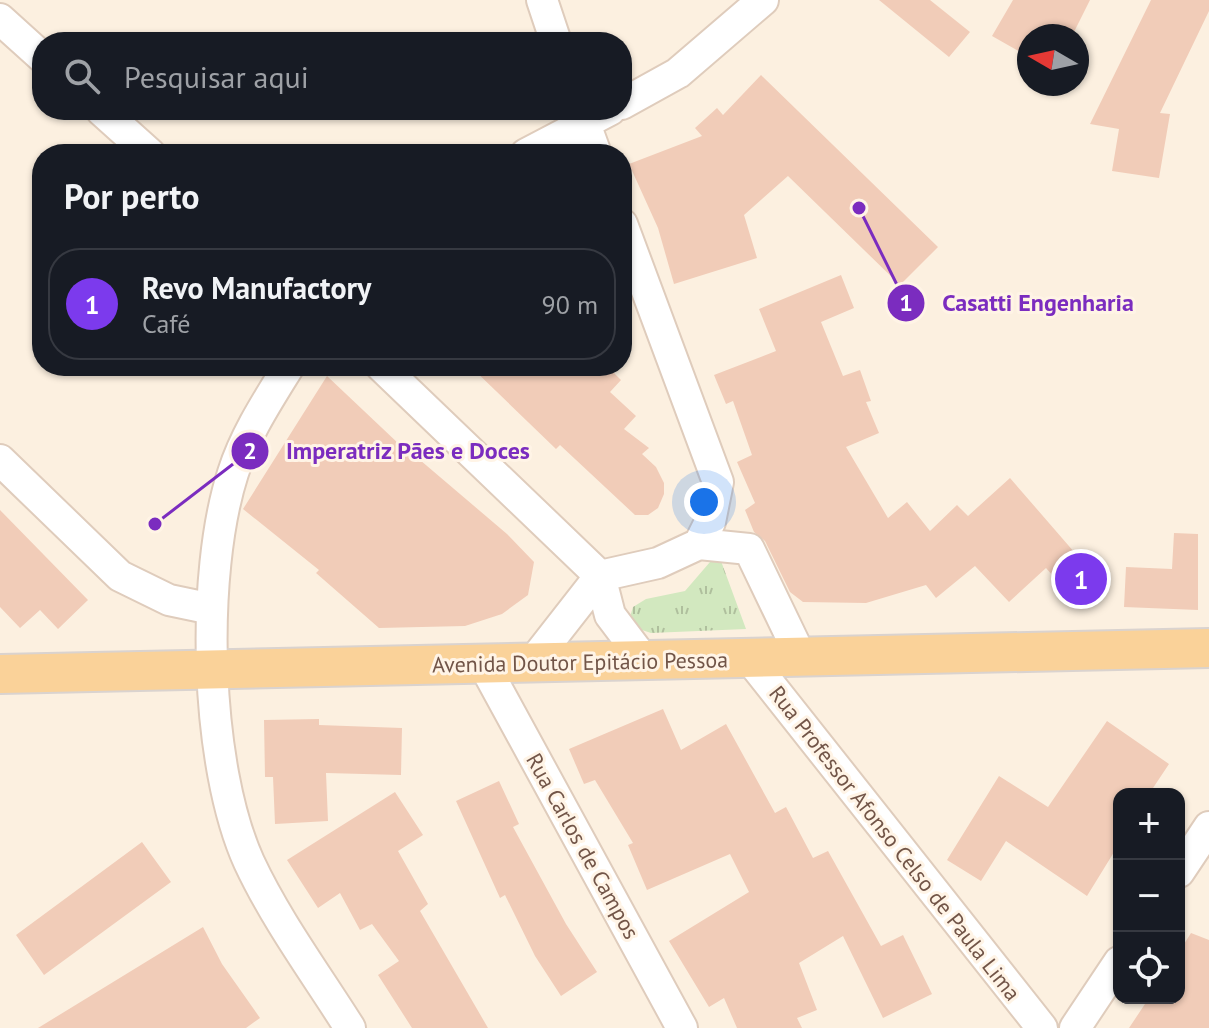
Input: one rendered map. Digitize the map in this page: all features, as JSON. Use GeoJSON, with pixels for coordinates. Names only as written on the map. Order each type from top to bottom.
{"type":"FeatureCollection","features":[{"type":"Feature","properties":{"kind":"main road","name":"Avenida Doutor Epitácio Pessoa"},"geometry":{"type":"LineString","coordinates":[[0,674],[1209,648]]}},
{"type":"Feature","properties":{"kind":"main road","name":"Avenida Doutor Epitácio Pessoa"},"geometry":{"type":"LineString","coordinates":[[1160,649],[1209,664]]}},
{"type":"Feature","properties":{"kind":"street"},"geometry":{"type":"LineString","coordinates":[[542,0],[553,32]]}},
{"type":"Feature","properties":{"kind":"street"},"geometry":{"type":"LineString","coordinates":[[632,98],[678,73],[763,0]]}},
{"type":"Feature","properties":{"kind":"street"},"geometry":{"type":"LineString","coordinates":[[0,19],[32,48]]}},
{"type":"Feature","properties":{"kind":"street"},"geometry":{"type":"LineString","coordinates":[[112,120],[139,144]]}},
{"type":"Feature","properties":{"kind":"street"},"geometry":{"type":"LineString","coordinates":[[543,144],[584,120]]}},
{"type":"Feature","properties":{"kind":"street"},"geometry":{"type":"LineString","coordinates":[[593,120],[595,144]]}},
{"type":"Feature","properties":{"kind":"street"},"geometry":{"type":"LineString","coordinates":[[632,251],[718,482],[713,513],[699,544]]}},
{"type":"Feature","properties":{"kind":"street"},"geometry":{"type":"LineString","coordinates":[[283,376],[251,429],[233,473],[219,535],[212,609],[223,772],[234,823],[248,860],[350,1028]]}},
{"type":"Feature","properties":{"kind":"street"},"geometry":{"type":"LineString","coordinates":[[391,376],[600,576],[610,615],[644,660]]}},
{"type":"Feature","properties":{"kind":"street"},"geometry":{"type":"LineString","coordinates":[[0,460],[120,576],[169,600],[212,609]]}},
{"type":"Feature","properties":{"kind":"street"},"geometry":{"type":"LineString","coordinates":[[532,663],[600,576],[658,563],[699,544],[749,549],[800,655]]}},
{"type":"Feature","properties":{"kind":"street","name":"Rua Professor Afonso Celso de Paula Lima"},"geometry":{"type":"LineString","coordinates":[[749,658],[1042,1028]]}},
{"type":"Feature","properties":{"kind":"street","name":"Rua Carlos de Campos"},"geometry":{"type":"LineString","coordinates":[[484,665],[682,1028]]}},
{"type":"Feature","properties":{"kind":"street"},"geometry":{"type":"LineString","coordinates":[[1185,863],[1209,827]]}},
{"type":"Feature","properties":{"kind":"street"},"geometry":{"type":"LineString","coordinates":[[1075,1028],[1113,971]]}},
{"type":"Feature","properties":{"kind":"green space"},"geometry":{"type":"Polygon","coordinates":[[[721,561],[746,629],[651,633],[636,628],[630,617],[633,607],[646,599],[685,591],[710,562],[721,561]]]}},
{"type":"Feature","properties":{"kind":"building"},"geometry":{"type":"Polygon","coordinates":[[[879,0],[930,0],[970,32],[949,57],[879,0]]]}},
{"type":"Feature","properties":{"kind":"building"},"geometry":{"type":"Polygon","coordinates":[[[1013,0],[1090,0],[1078,24],[1017,24],[1017,50],[992,36],[1013,0]]]}},
{"type":"Feature","properties":{"kind":"building"},"geometry":{"type":"Polygon","coordinates":[[[1151,0],[1209,0],[1209,11],[1160,113],[1170,114],[1159,178],[1112,171],[1119,129],[1090,124],[1151,0]]]}},
{"type":"Feature","properties":{"kind":"building"},"geometry":{"type":"Polygon","coordinates":[[[761,75],[938,247],[900,285],[788,176],[744,215],[757,258],[674,284],[658,228],[632,171],[632,163],[702,136],[695,128],[717,108],[723,115],[761,75]]]}},
{"type":"Feature","properties":{"kind":"building"},"geometry":{"type":"Polygon","coordinates":[[[841,275],[854,308],[821,322],[843,376],[860,370],[871,401],[866,402],[879,433],[846,447],[888,518],[907,502],[930,531],[957,505],[968,516],[1010,478],[1107,590],[1066,591],[1046,568],[1009,602],[975,566],[936,598],[926,585],[866,603],[803,602],[790,592],[765,541],[754,532],[745,510],[755,503],[737,462],[752,455],[733,401],[726,404],[714,375],[776,351],[759,309],[841,275]]]}},
{"type":"Feature","properties":{"kind":"building"},"geometry":{"type":"Polygon","coordinates":[[[327,376],[418,462],[420,460],[507,534],[534,562],[528,595],[502,614],[465,626],[379,628],[316,573],[319,570],[243,509],[327,376]]]}},
{"type":"Feature","properties":{"kind":"building"},"geometry":{"type":"Polygon","coordinates":[[[480,376],[617,376],[621,380],[610,392],[636,416],[624,429],[649,448],[642,454],[656,467],[664,483],[664,494],[658,508],[648,515],[635,515],[560,445],[556,449],[480,376]]]}},
{"type":"Feature","properties":{"kind":"building"},"geometry":{"type":"Polygon","coordinates":[[[0,510],[88,600],[58,629],[40,610],[20,628],[0,607],[0,510]]]}},
{"type":"Feature","properties":{"kind":"building"},"geometry":{"type":"Polygon","coordinates":[[[1174,533],[1198,534],[1198,610],[1124,607],[1126,567],[1172,569],[1174,533]]]}},
{"type":"Feature","properties":{"kind":"building"},"geometry":{"type":"Polygon","coordinates":[[[663,709],[681,750],[726,724],[775,813],[786,807],[813,858],[828,851],[881,946],[903,935],[932,994],[883,1018],[843,936],[799,963],[817,1010],[797,1018],[802,1028],[737,1028],[724,998],[709,1007],[669,941],[749,892],[730,854],[647,890],[628,845],[633,843],[595,780],[584,784],[569,749],[663,709]]]}},
{"type":"Feature","properties":{"kind":"building"},"geometry":{"type":"Polygon","coordinates":[[[319,719],[319,725],[402,728],[401,775],[326,773],[328,821],[275,824],[273,777],[265,777],[264,720],[319,719]]]}},
{"type":"Feature","properties":{"kind":"building"},"geometry":{"type":"Polygon","coordinates":[[[1107,721],[1169,764],[1153,788],[1113,788],[1113,854],[1087,896],[1006,841],[981,881],[947,860],[999,776],[1048,807],[1107,721]]]}},
{"type":"Feature","properties":{"kind":"building"},"geometry":{"type":"Polygon","coordinates":[[[499,781],[519,824],[513,827],[566,924],[597,972],[561,996],[535,956],[505,895],[500,898],[456,801],[499,781]]]}},
{"type":"Feature","properties":{"kind":"building"},"geometry":{"type":"Polygon","coordinates":[[[395,792],[423,835],[398,851],[428,904],[420,911],[488,1028],[412,1028],[378,975],[399,961],[372,924],[360,930],[340,893],[318,908],[287,860],[395,792]]]}},
{"type":"Feature","properties":{"kind":"building"},"geometry":{"type":"Polygon","coordinates":[[[142,842],[171,882],[44,975],[16,935],[142,842]]]}},
{"type":"Feature","properties":{"kind":"building"},"geometry":{"type":"Polygon","coordinates":[[[203,927],[222,964],[260,1018],[246,1028],[38,1028],[203,927]]]}},
{"type":"Feature","properties":{"kind":"building"},"geometry":{"type":"Polygon","coordinates":[[[1191,933],[1209,940],[1209,1028],[1129,1028],[1145,1004],[1185,1004],[1185,942],[1191,933]]]}},
{"type":"Feature","properties":{"kind":"place","name":"Casatti Engenharia"},"geometry":{"type":"Point","coordinates":[859,208]}},
{"type":"Feature","properties":{"kind":"place","name":"Imperatriz Pães e Doces"},"geometry":{"type":"Point","coordinates":[155,524]}},
{"type":"Feature","properties":{"kind":"place","name":"Revo Manufactory"},"geometry":{"type":"Point","coordinates":[1081,579]}}]}
